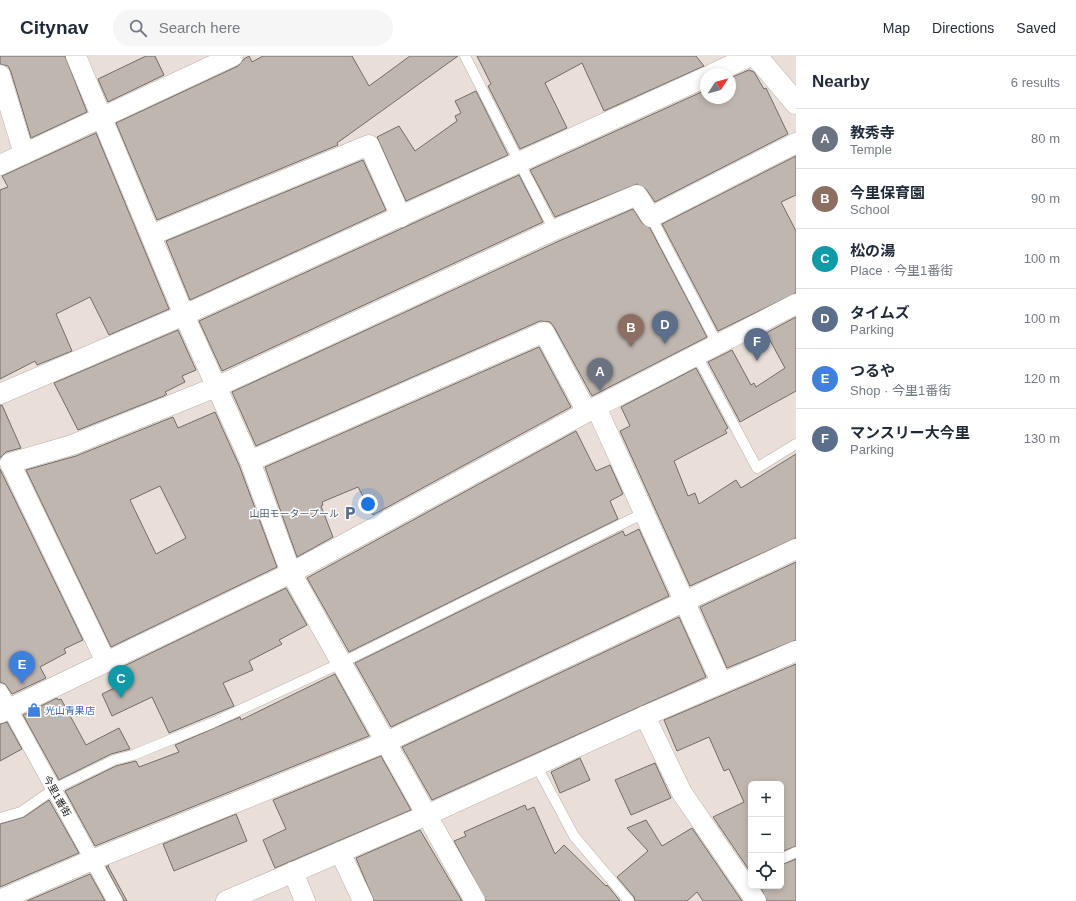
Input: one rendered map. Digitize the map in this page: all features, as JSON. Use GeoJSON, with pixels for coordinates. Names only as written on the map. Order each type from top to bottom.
{"type":"FeatureCollection","features":[{"type":"Feature","properties":{"kind":"street"},"geometry":{"type":"LineString","coordinates":[[76,56],[184,315],[250,461],[291,573],[475,901]]}},
{"type":"Feature","properties":{"kind":"street"},"geometry":{"type":"LineString","coordinates":[[0,165],[233,56]]}},
{"type":"Feature","properties":{"kind":"street"},"geometry":{"type":"LineString","coordinates":[[725,68],[751,56]]}},
{"type":"Feature","properties":{"kind":"street"},"geometry":{"type":"LineString","coordinates":[[756,56],[796,104]]}},
{"type":"Feature","properties":{"kind":"street"},"geometry":{"type":"LineString","coordinates":[[0,75],[24,154]]}},
{"type":"Feature","properties":{"kind":"street"},"geometry":{"type":"LineString","coordinates":[[0,394],[184,315],[700,80]]}},
{"type":"Feature","properties":{"kind":"street"},"geometry":{"type":"LineString","coordinates":[[106,662],[10,463],[72,445],[216,386],[554,230],[637,195],[651,217],[796,143]]}},
{"type":"Feature","properties":{"kind":"street"},"geometry":{"type":"LineString","coordinates":[[151,236],[369,145],[401,217]]}},
{"type":"Feature","properties":{"kind":"street"},"geometry":{"type":"LineString","coordinates":[[3,704],[106,662],[291,573],[591,410],[796,304]]}},
{"type":"Feature","properties":{"kind":"street"},"geometry":{"type":"LineString","coordinates":[[250,461],[544,332],[591,410],[644,513],[721,682]]}},
{"type":"Feature","properties":{"kind":"street"},"geometry":{"type":"LineString","coordinates":[[0,900],[92,860],[386,742],[796,549]]}},
{"type":"Feature","properties":{"kind":"street"},"geometry":{"type":"LineString","coordinates":[[226,901],[427,815],[721,682],[796,651]]}},
{"type":"Feature","properties":{"kind":"street","name":"今里1番街"},"geometry":{"type":"LineString","coordinates":[[3,704],[54,789],[115,901]]}},
{"type":"Feature","properties":{"kind":"street"},"geometry":{"type":"LineString","coordinates":[[645,716],[682,793],[746,873],[756,901]]}},
{"type":"Feature","properties":{"kind":"street"},"geometry":{"type":"LineString","coordinates":[[340,852],[363,901]]}},
{"type":"Feature","properties":{"kind":"street"},"geometry":{"type":"LineString","coordinates":[[293,872],[305,901]]}},
{"type":"Feature","properties":{"kind":"lane"},"geometry":{"type":"LineString","coordinates":[[465,56],[554,230]]}},
{"type":"Feature","properties":{"kind":"lane"},"geometry":{"type":"LineString","coordinates":[[651,217],[718,345]]}},
{"type":"Feature","properties":{"kind":"lane"},"geometry":{"type":"LineString","coordinates":[[697,356],[757,468],[796,444]]}},
{"type":"Feature","properties":{"kind":"lane"},"geometry":{"type":"LineString","coordinates":[[0,818],[21,812],[54,789],[114,760],[212,723],[341,663],[644,513]]}},
{"type":"Feature","properties":{"kind":"lane"},"geometry":{"type":"LineString","coordinates":[[536,765],[574,836],[629,901]]}},
{"type":"Feature","properties":{"kind":"lane"},"geometry":{"type":"LineString","coordinates":[[784,858],[796,852]]}},
{"type":"Feature","properties":{"kind":"building"},"geometry":{"type":"Polygon","coordinates":[[[0,56],[65,56],[87,112],[31,138],[11,72],[8,66],[0,64],[0,56]]]}},
{"type":"Feature","properties":{"kind":"building"},"geometry":{"type":"Polygon","coordinates":[[[146,56],[155,56],[164,75],[108,102],[98,79],[146,56]]]}},
{"type":"Feature","properties":{"kind":"building"},"geometry":{"type":"Polygon","coordinates":[[[249,56],[252,62],[263,56],[352,56],[369,86],[410,56],[458,56],[337,143],[338,145],[157,220],[116,123],[238,66],[249,56]]]}},
{"type":"Feature","properties":{"kind":"building"},"geometry":{"type":"Polygon","coordinates":[[[477,56],[696,56],[704,66],[604,111],[582,63],[545,83],[567,128],[520,149],[488,86],[491,84],[477,56]]]}},
{"type":"Feature","properties":{"kind":"building"},"geometry":{"type":"Polygon","coordinates":[[[749,70],[754,72],[764,89],[766,88],[788,134],[655,202],[646,189],[637,184],[555,217],[530,170],[700,93],[700,104],[736,104],[736,75],[749,70]]]}},
{"type":"Feature","properties":{"kind":"building"},"geometry":{"type":"Polygon","coordinates":[[[476,91],[508,155],[406,201],[377,137],[399,126],[415,151],[457,121],[455,116],[461,113],[455,101],[476,91]]]}},
{"type":"Feature","properties":{"kind":"building"},"geometry":{"type":"Polygon","coordinates":[[[96,133],[169,309],[109,335],[90,297],[56,314],[72,351],[37,365],[35,361],[0,379],[0,190],[8,187],[2,176],[96,133]]]}},
{"type":"Feature","properties":{"kind":"building"},"geometry":{"type":"Polygon","coordinates":[[[796,156],[796,195],[781,202],[796,231],[796,293],[718,331],[662,224],[796,156]]]}},
{"type":"Feature","properties":{"kind":"building"},"geometry":{"type":"Polygon","coordinates":[[[363,160],[386,210],[190,300],[166,241],[363,160]]]}},
{"type":"Feature","properties":{"kind":"building"},"geometry":{"type":"Polygon","coordinates":[[[519,175],[543,222],[222,371],[199,321],[519,175]]]}},
{"type":"Feature","properties":{"kind":"building"},"geometry":{"type":"Polygon","coordinates":[[[633,209],[642,223],[650,228],[707,337],[592,396],[554,327],[550,322],[540,321],[256,446],[232,392],[559,241],[633,209]]]}},
{"type":"Feature","properties":{"kind":"building"},"geometry":{"type":"Polygon","coordinates":[[[796,317],[796,391],[740,422],[708,362],[732,350],[751,385],[754,383],[756,387],[785,368],[766,333],[796,317]]]}},
{"type":"Feature","properties":{"kind":"building"},"geometry":{"type":"Polygon","coordinates":[[[178,330],[196,370],[182,376],[185,382],[165,392],[167,394],[164,396],[78,430],[54,383],[178,330]]]}},
{"type":"Feature","properties":{"kind":"building"},"geometry":{"type":"Polygon","coordinates":[[[539,347],[571,407],[373,515],[358,487],[322,502],[323,505],[321,506],[333,537],[297,557],[265,467],[539,347]]]}},
{"type":"Feature","properties":{"kind":"building"},"geometry":{"type":"Polygon","coordinates":[[[696,368],[728,428],[725,430],[727,433],[674,461],[688,496],[695,493],[699,504],[736,480],[741,488],[796,454],[796,538],[690,586],[620,431],[630,426],[621,407],[696,368]]]}},
{"type":"Feature","properties":{"kind":"building"},"geometry":{"type":"Polygon","coordinates":[[[0,405],[2,405],[21,448],[6,452],[0,458],[0,405]]]}},
{"type":"Feature","properties":{"kind":"building"},"geometry":{"type":"Polygon","coordinates":[[[215,412],[239,465],[277,567],[111,647],[26,470],[76,456],[173,417],[178,428],[215,412]],[[160,486],[130,500],[156,554],[186,538],[160,486]]]}},
{"type":"Feature","properties":{"kind":"building"},"geometry":{"type":"Polygon","coordinates":[[[576,431],[596,471],[610,465],[623,494],[610,501],[618,519],[349,652],[307,578],[576,431]]]}},
{"type":"Feature","properties":{"kind":"building"},"geometry":{"type":"Polygon","coordinates":[[[0,469],[83,640],[64,649],[66,653],[40,667],[46,678],[12,694],[5,684],[0,682],[0,469]]]}},
{"type":"Feature","properties":{"kind":"building"},"geometry":{"type":"Polygon","coordinates":[[[639,529],[669,596],[391,727],[355,663],[623,531],[625,536],[639,529]]]}},
{"type":"Feature","properties":{"kind":"building"},"geometry":{"type":"Polygon","coordinates":[[[796,562],[796,640],[727,668],[700,607],[796,562]]]}},
{"type":"Feature","properties":{"kind":"building"},"geometry":{"type":"Polygon","coordinates":[[[286,588],[307,625],[279,640],[282,644],[249,661],[253,670],[223,683],[234,706],[169,733],[152,697],[112,716],[102,694],[125,683],[118,669],[286,588]]]}},
{"type":"Feature","properties":{"kind":"building"},"geometry":{"type":"Polygon","coordinates":[[[679,617],[706,677],[432,800],[402,747],[679,617]]]}},
{"type":"Feature","properties":{"kind":"building"},"geometry":{"type":"Polygon","coordinates":[[[796,664],[796,846],[784,851],[784,781],[748,781],[748,869],[713,817],[744,802],[729,769],[724,771],[709,737],[677,751],[664,720],[796,664]]]}},
{"type":"Feature","properties":{"kind":"building"},"geometry":{"type":"Polygon","coordinates":[[[335,674],[369,736],[95,846],[65,791],[116,766],[136,761],[139,767],[179,752],[175,745],[240,717],[241,720],[335,674]]]}},
{"type":"Feature","properties":{"kind":"building"},"geometry":{"type":"Polygon","coordinates":[[[57,698],[58,700],[61,699],[86,745],[119,728],[130,749],[111,754],[59,780],[23,715],[57,698]]]}},
{"type":"Feature","properties":{"kind":"building"},"geometry":{"type":"Polygon","coordinates":[[[7,722],[22,749],[0,761],[0,724],[7,722]]]}},
{"type":"Feature","properties":{"kind":"building"},"geometry":{"type":"Polygon","coordinates":[[[381,756],[411,810],[275,868],[263,840],[286,829],[273,800],[381,756]]]}},
{"type":"Feature","properties":{"kind":"building"},"geometry":{"type":"Polygon","coordinates":[[[580,758],[590,780],[560,793],[551,772],[580,758]]]}},
{"type":"Feature","properties":{"kind":"building"},"geometry":{"type":"Polygon","coordinates":[[[655,763],[671,798],[631,815],[615,780],[655,763]]]}},
{"type":"Feature","properties":{"kind":"building"},"geometry":{"type":"Polygon","coordinates":[[[49,800],[79,853],[0,887],[0,824],[24,817],[49,800]]]}},
{"type":"Feature","properties":{"kind":"building"},"geometry":{"type":"Polygon","coordinates":[[[525,805],[527,810],[534,807],[555,854],[564,845],[606,886],[607,885],[620,901],[486,901],[454,841],[466,836],[464,832],[525,805]]]}},
{"type":"Feature","properties":{"kind":"building"},"geometry":{"type":"Polygon","coordinates":[[[236,814],[247,841],[174,871],[163,844],[236,814]]]}},
{"type":"Feature","properties":{"kind":"building"},"geometry":{"type":"Polygon","coordinates":[[[646,820],[662,846],[692,828],[742,901],[703,901],[697,892],[687,901],[635,901],[634,897],[617,877],[648,851],[627,828],[646,820]]]}},
{"type":"Feature","properties":{"kind":"building"},"geometry":{"type":"Polygon","coordinates":[[[420,830],[462,901],[374,901],[356,858],[420,830]]]}},
{"type":"Feature","properties":{"kind":"building"},"geometry":{"type":"Polygon","coordinates":[[[796,859],[796,901],[767,901],[761,889],[784,889],[784,864],[796,859]]]}},
{"type":"Feature","properties":{"kind":"building"},"geometry":{"type":"Polygon","coordinates":[[[109,865],[108,866],[127,901],[124,901],[106,867],[109,865]]]}},
{"type":"Feature","properties":{"kind":"building"},"geometry":{"type":"Polygon","coordinates":[[[90,874],[105,901],[27,901],[90,874]]]}},
{"type":"Feature","properties":{"kind":"place","name":"タイムズ"},"geometry":{"type":"Point","coordinates":[665,344]}},
{"type":"Feature","properties":{"kind":"place","name":"今里保育園"},"geometry":{"type":"Point","coordinates":[631,347]}},
{"type":"Feature","properties":{"kind":"place","name":"マンスリー大今里"},"geometry":{"type":"Point","coordinates":[757,361]}},
{"type":"Feature","properties":{"kind":"place","name":"教秀寺"},"geometry":{"type":"Point","coordinates":[600,391]}},
{"type":"Feature","properties":{"kind":"place","name":"山田モータープール"},"geometry":{"type":"Point","coordinates":[350,513]}},
{"type":"Feature","properties":{"kind":"place","name":"つるや"},"geometry":{"type":"Point","coordinates":[22,684]}},
{"type":"Feature","properties":{"kind":"place","name":"松の湯"},"geometry":{"type":"Point","coordinates":[121,698]}},
{"type":"Feature","properties":{"kind":"place","name":"光山青果店"},"geometry":{"type":"Point","coordinates":[34,710]}}]}
